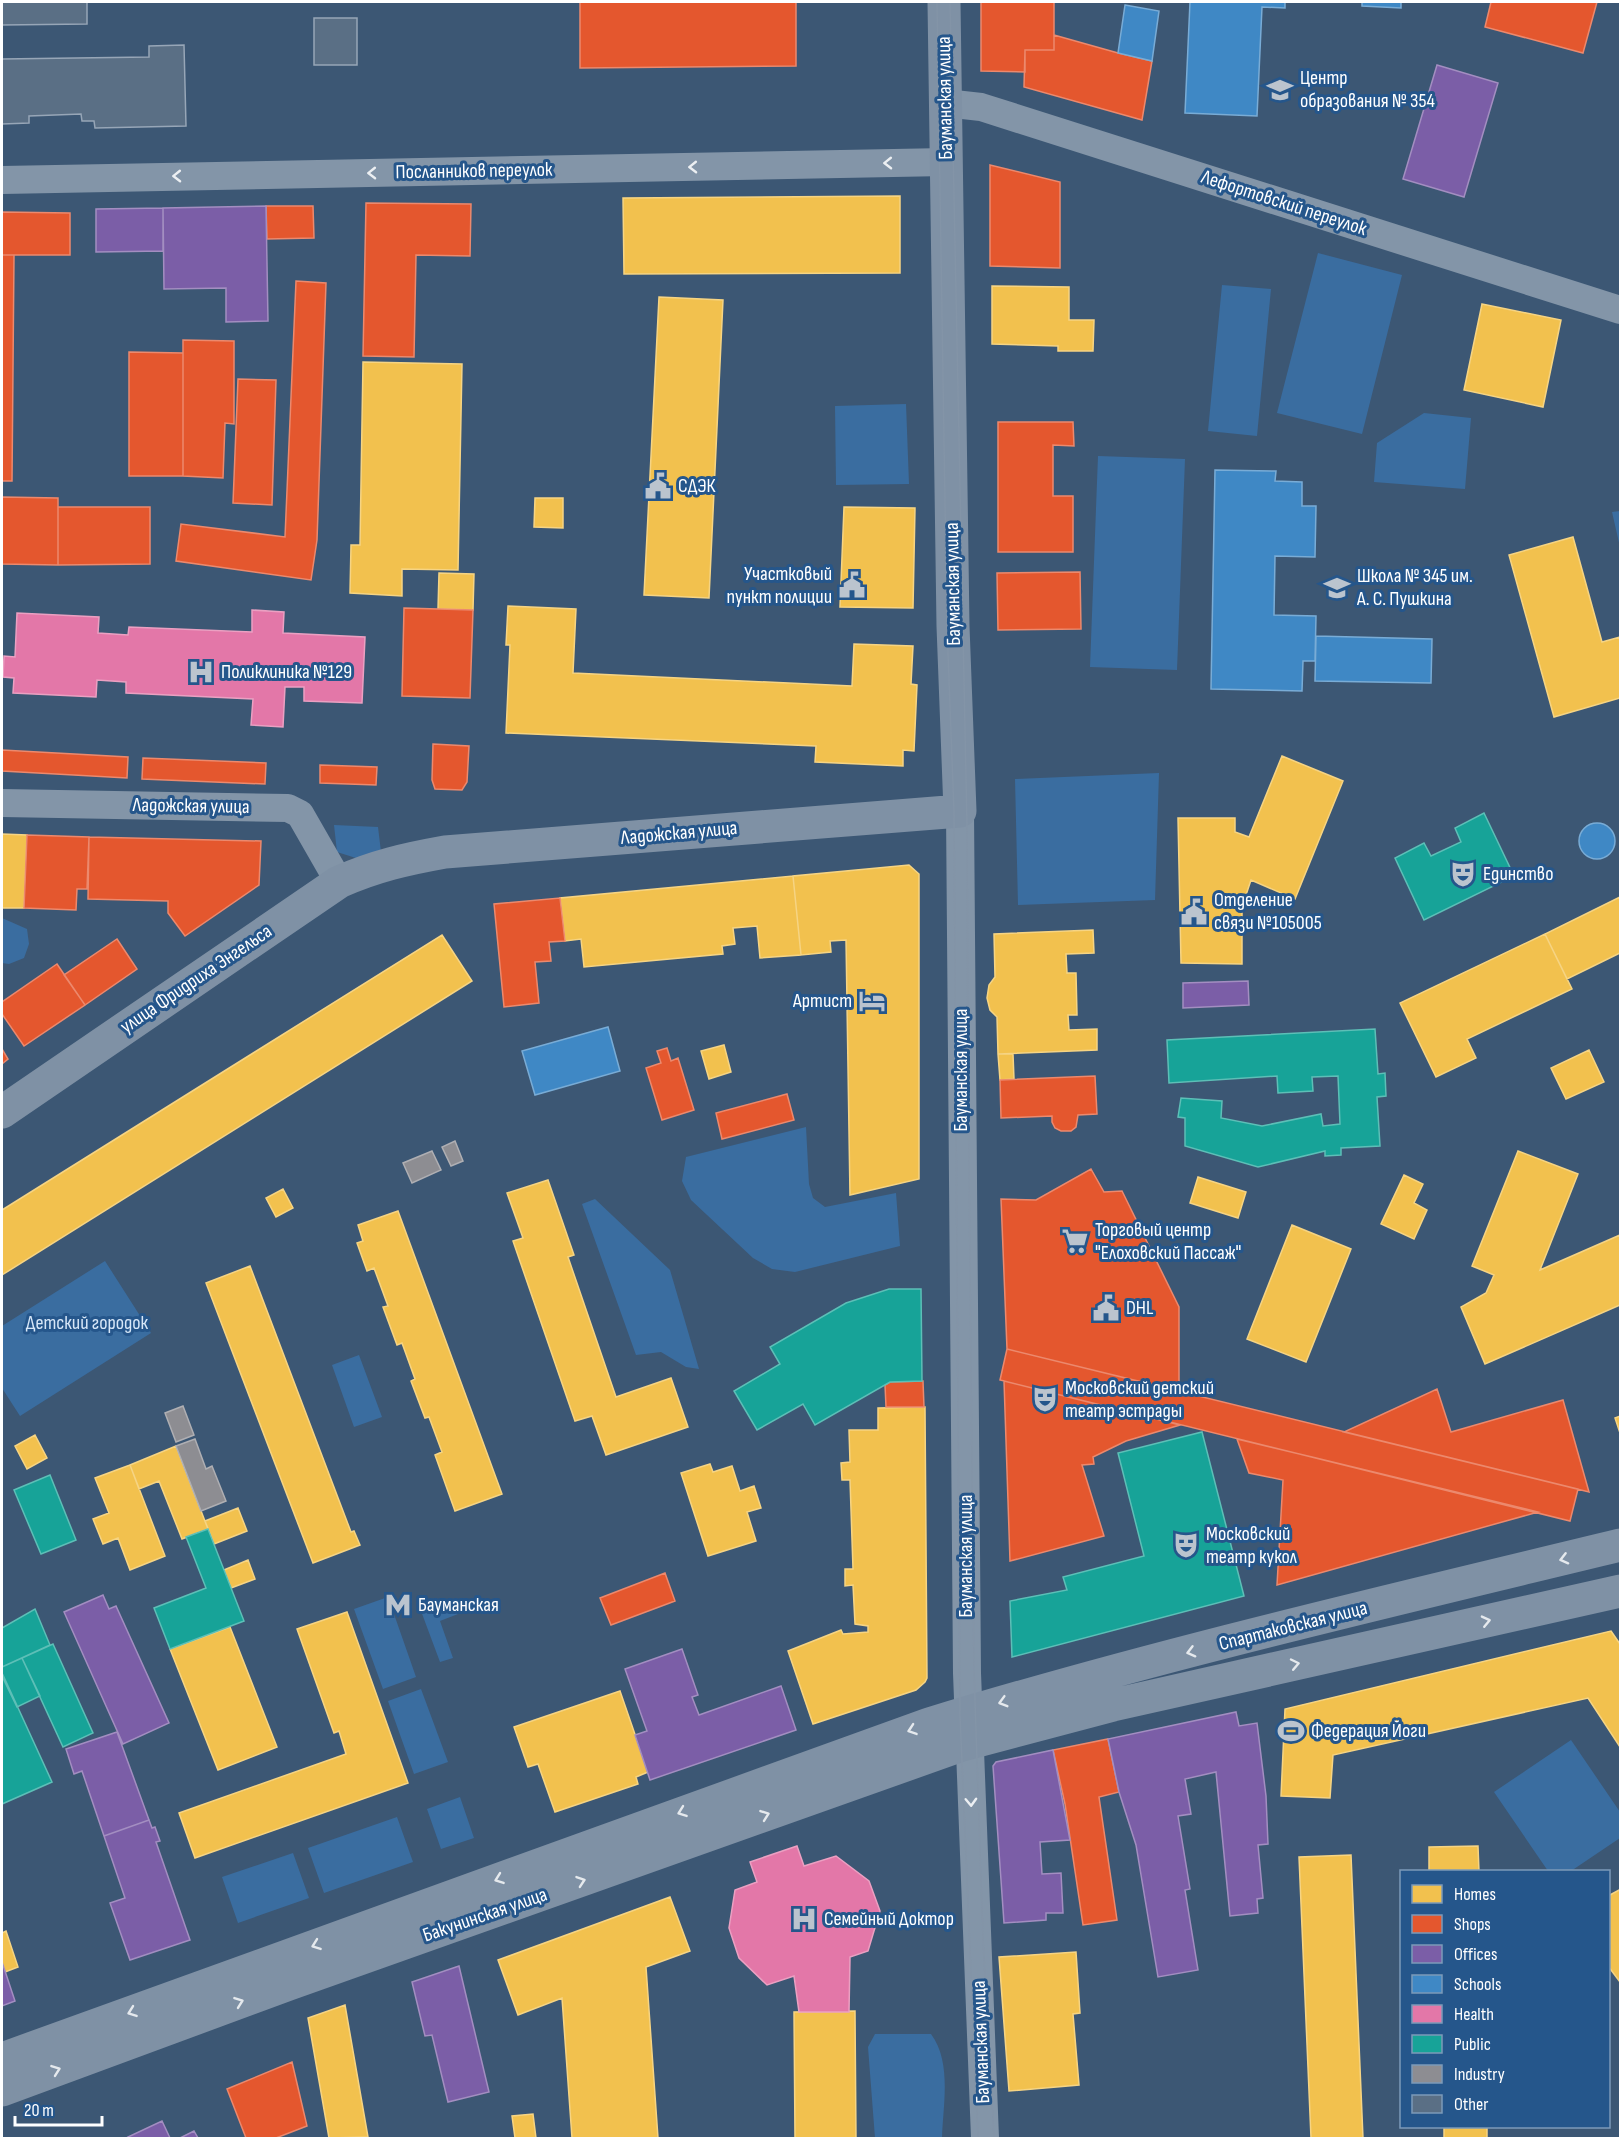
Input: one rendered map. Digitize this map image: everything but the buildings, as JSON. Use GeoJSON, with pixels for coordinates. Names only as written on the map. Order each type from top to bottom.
{"type":"FeatureCollection","features":[{"type":"Feature","properties":{"kind":"main road","name":"Бауманская улица"},"geometry":{"type":"LineString","coordinates":[[944,2],[953,626],[960,811]]}},
{"type":"Feature","properties":{"kind":"main road","name":"Ладожская улица"},"geometry":{"type":"LineString","coordinates":[[399,860],[445,852],[960,811]]}},
{"type":"Feature","properties":{"kind":"main road","name":"улица Фридриха Энгельса"},"geometry":{"type":"LineString","coordinates":[[2,1112],[339,882],[370,868],[399,860]]}},
{"type":"Feature","properties":{"kind":"main road","name":"Спартаковская улица"},"geometry":{"type":"LineString","coordinates":[[968,1728],[1271,1630],[1620,1545]]}},
{"type":"Feature","properties":{"kind":"main road","name":"Спартаковская улица"},"geometry":{"type":"LineString","coordinates":[[968,1728],[1113,1705],[1620,1591]]}},
{"type":"Feature","properties":{"kind":"main road","name":"Бакунинская улица"},"geometry":{"type":"LineString","coordinates":[[2,2059],[766,1782],[968,1728]]}},
{"type":"Feature","properties":{"kind":"main road","name":"Бакунинская улица"},"geometry":{"type":"LineString","coordinates":[[2,2090],[968,1728]]}},
{"type":"Feature","properties":{"kind":"street","name":"Лефортовский переулок"},"geometry":{"type":"LineString","coordinates":[[945,103],[1003,114],[1620,310]]}},
{"type":"Feature","properties":{"kind":"street","name":"Посланников переулок"},"geometry":{"type":"LineString","coordinates":[[2,180],[946,162]]}},
{"type":"Feature","properties":{"kind":"street","name":"Ладожская улица"},"geometry":{"type":"LineString","coordinates":[[2,803],[288,808],[300,814],[339,882]]}},
{"type":"Feature","properties":{"kind":"street","name":"Бауманская улица"},"geometry":{"type":"LineString","coordinates":[[960,811],[968,1728],[985,2139]]}},
{"type":"Feature","properties":{"kind":"green space"},"geometry":{"type":"Polygon","coordinates":[[[1318,253],[1402,275],[1362,434],[1277,413],[1318,253]]]}},
{"type":"Feature","properties":{"kind":"green space"},"geometry":{"type":"Polygon","coordinates":[[[1222,285],[1271,289],[1257,436],[1208,431],[1222,285]]]}},
{"type":"Feature","properties":{"kind":"green space"},"geometry":{"type":"Polygon","coordinates":[[[906,404],[909,484],[836,485],[835,406],[906,404]]]}},
{"type":"Feature","properties":{"kind":"green space"},"geometry":{"type":"Polygon","coordinates":[[[1424,413],[1471,418],[1465,489],[1374,482],[1377,443],[1424,413]]]}},
{"type":"Feature","properties":{"kind":"green space"},"geometry":{"type":"Polygon","coordinates":[[[1098,456],[1185,459],[1177,670],[1090,667],[1098,456]]]}},
{"type":"Feature","properties":{"kind":"green space"},"geometry":{"type":"Polygon","coordinates":[[[1620,511],[1620,547],[1612,512],[1620,511]]]}},
{"type":"Feature","properties":{"kind":"green space"},"geometry":{"type":"Polygon","coordinates":[[[1159,773],[1155,900],[1018,905],[1015,779],[1159,773]]]}},
{"type":"Feature","properties":{"kind":"green space"},"geometry":{"type":"Polygon","coordinates":[[[334,825],[378,827],[381,852],[359,859],[337,852],[334,825]]]}},
{"type":"Feature","properties":{"kind":"green space"},"geometry":{"type":"Polygon","coordinates":[[[2,918],[27,929],[29,944],[24,958],[9,964],[2,963],[2,918]]]}},
{"type":"Feature","properties":{"kind":"green space"},"geometry":{"type":"Polygon","coordinates":[[[806,1127],[809,1184],[813,1198],[825,1207],[896,1193],[900,1246],[795,1272],[772,1269],[753,1258],[691,1200],[682,1181],[686,1157],[806,1127]]]}},
{"type":"Feature","properties":{"kind":"green space"},"geometry":{"type":"Polygon","coordinates":[[[595,1199],[670,1270],[699,1369],[686,1367],[661,1352],[636,1355],[582,1204],[595,1199]]]}},
{"type":"Feature","properties":{"kind":"green space","name":"Детский городок"},"geometry":{"type":"Polygon","coordinates":[[[105,1261],[151,1333],[20,1416],[2,1388],[2,1326],[105,1261]]]}},
{"type":"Feature","properties":{"kind":"green space"},"geometry":{"type":"Polygon","coordinates":[[[359,1355],[382,1417],[354,1427],[332,1365],[359,1355]]]}},
{"type":"Feature","properties":{"kind":"green space"},"geometry":{"type":"Polygon","coordinates":[[[388,1597],[416,1677],[383,1689],[354,1609],[388,1597]]]}},
{"type":"Feature","properties":{"kind":"green space"},"geometry":{"type":"Polygon","coordinates":[[[453,1599],[458,1614],[440,1621],[453,1658],[440,1662],[421,1611],[453,1599]]]}},
{"type":"Feature","properties":{"kind":"green space"},"geometry":{"type":"Polygon","coordinates":[[[421,1689],[448,1762],[414,1774],[388,1701],[421,1689]]]}},
{"type":"Feature","properties":{"kind":"green space"},"geometry":{"type":"Polygon","coordinates":[[[1571,1740],[1620,1812],[1620,1838],[1572,1870],[1547,1870],[1494,1792],[1571,1740]]]}},
{"type":"Feature","properties":{"kind":"green space"},"geometry":{"type":"Polygon","coordinates":[[[460,1797],[474,1838],[441,1849],[427,1809],[460,1797]]]}},
{"type":"Feature","properties":{"kind":"green space"},"geometry":{"type":"Polygon","coordinates":[[[397,1817],[413,1862],[324,1893],[308,1848],[397,1817]]]}},
{"type":"Feature","properties":{"kind":"green space"},"geometry":{"type":"Polygon","coordinates":[[[293,1853],[309,1898],[238,1923],[222,1877],[293,1853]]]}},
{"type":"Feature","properties":{"kind":"green space"},"geometry":{"type":"Polygon","coordinates":[[[875,2034],[931,2034],[938,2045],[944,2071],[942,2138],[875,2138],[868,2047],[875,2034]]]}},
{"type":"Feature","properties":{"kind":"tram line"},"geometry":{"type":"LineString","coordinates":[[937,2],[947,626],[954,812],[960,1715],[978,2138]]}},
{"type":"Feature","properties":{"kind":"tram line"},"geometry":{"type":"LineString","coordinates":[[950,2],[967,826],[974,1671],[983,1939],[994,2138]]}},
{"type":"Feature","properties":{"kind":"place","name":"Центр образования № 354"},"geometry":{"type":"Point","coordinates":[1280,90]}},
{"type":"Feature","properties":{"kind":"place","name":"СДЭК"},"geometry":{"type":"Point","coordinates":[658,486]}},
{"type":"Feature","properties":{"kind":"place","name":"Участковый пункт полиции"},"geometry":{"type":"Point","coordinates":[852,585]}},
{"type":"Feature","properties":{"kind":"place","name":"Школа № 345 им. А. С. Пушкина"},"geometry":{"type":"Point","coordinates":[1337,588]}},
{"type":"Feature","properties":{"kind":"place","name":"Поликлиника №129"},"geometry":{"type":"Point","coordinates":[201,672]}},
{"type":"Feature","properties":{"kind":"place","name":"Единство"},"geometry":{"type":"Point","coordinates":[1463,874]}},
{"type":"Feature","properties":{"kind":"place","name":"Отделение связи №105005"},"geometry":{"type":"Point","coordinates":[1194,912]}},
{"type":"Feature","properties":{"kind":"place","name":"Артист"},"geometry":{"type":"Point","coordinates":[872,1001]}},
{"type":"Feature","properties":{"kind":"place","name":"Торговый центр \"Елоховский Пассаж\""},"geometry":{"type":"Point","coordinates":[1075,1241]}},
{"type":"Feature","properties":{"kind":"place","name":"DHL"},"geometry":{"type":"Point","coordinates":[1106,1308]}},
{"type":"Feature","properties":{"kind":"place","name":"Московский детский театр эстрады"},"geometry":{"type":"Point","coordinates":[1045,1399]}},
{"type":"Feature","properties":{"kind":"place","name":"Московский театр кукол"},"geometry":{"type":"Point","coordinates":[1186,1545]}},
{"type":"Feature","properties":{"kind":"place","name":"Бауманская"},"geometry":{"type":"Point","coordinates":[398,1605]}},
{"type":"Feature","properties":{"kind":"place","name":"Федерация Йоги"},"geometry":{"type":"Point","coordinates":[1291,1731]}},
{"type":"Feature","properties":{"kind":"place","name":"Семейный Доктор"},"geometry":{"type":"Point","coordinates":[804,1919]}}]}
